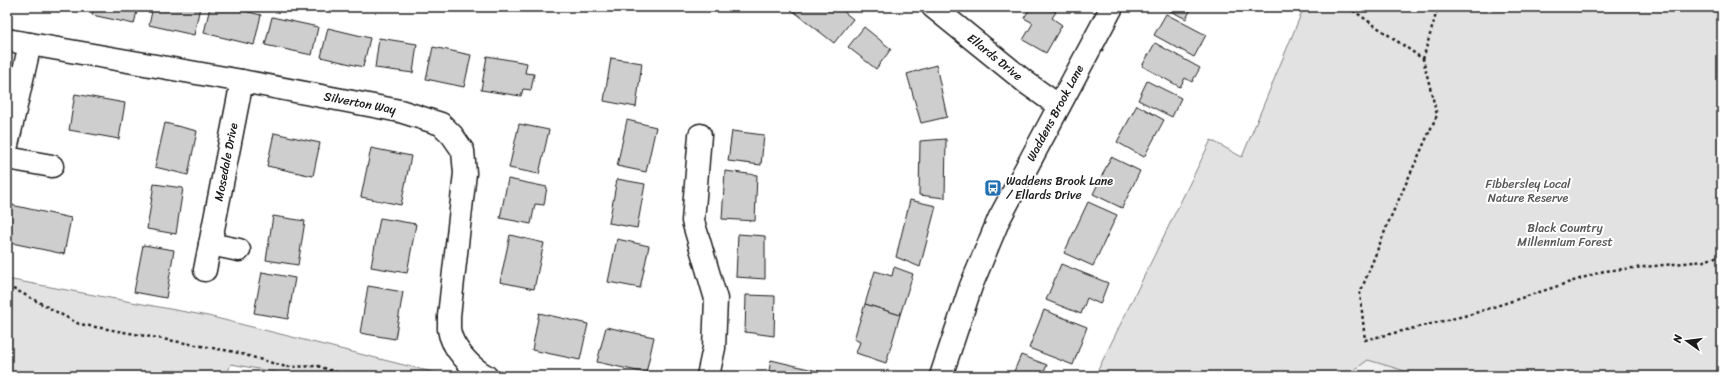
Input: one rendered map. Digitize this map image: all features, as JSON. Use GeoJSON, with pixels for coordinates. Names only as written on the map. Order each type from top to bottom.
{"type":"FeatureCollection","features":[{"type":"Feature","properties":{"kind":"street","name":"Ellards Drive"},"geometry":{"type":"LineString","coordinates":[[933,7],[1028,84],[1059,106]]}},
{"type":"Feature","properties":{"kind":"street","name":"Waddens Brook Lane"},"geometry":{"type":"LineString","coordinates":[[941,376],[971,286],[999,219],[1112,7]]}},
{"type":"Feature","properties":{"kind":"street","name":"Silverton Way"},"geometry":{"type":"LineString","coordinates":[[7,40],[242,81],[400,111],[441,124],[464,151],[465,173],[449,316],[449,330],[459,352],[477,371],[486,376]]}},
{"type":"Feature","properties":{"kind":"street"},"geometry":{"type":"LineString","coordinates":[[7,145],[30,44]]}},
{"type":"Feature","properties":{"kind":"street","name":"Mosedale Drive"},"geometry":{"type":"LineString","coordinates":[[205,270],[242,81]]}},
{"type":"Feature","properties":{"kind":"street"},"geometry":{"type":"LineString","coordinates":[[700,135],[693,221],[716,299],[714,348],[708,376]]}},
{"type":"Feature","properties":{"kind":"street"},"geometry":{"type":"LineString","coordinates":[[7,158],[52,166]]}},
{"type":"Feature","properties":{"kind":"street"},"geometry":{"type":"LineString","coordinates":[[210,244],[239,250]]}},
{"type":"Feature","properties":{"kind":"path"},"geometry":{"type":"LineString","coordinates":[[1348,7],[1423,59]]}},
{"type":"Feature","properties":{"kind":"path"},"geometry":{"type":"LineString","coordinates":[[1438,7],[1423,59],[1437,115],[1389,221],[1360,292],[1365,340],[1472,314],[1604,271],[1704,261],[1722,255]]}},
{"type":"Feature","properties":{"kind":"path"},"geometry":{"type":"LineString","coordinates":[[7,288],[16,290],[79,324],[235,352],[286,367],[318,366],[347,376]]}},
{"type":"Feature","properties":{"kind":"shaded area"},"geometry":{"type":"Polygon","coordinates":[[[1368,359],[1422,376],[1346,376],[1368,359]]]}},
{"type":"Feature","properties":{"kind":"green space","name":"Fibbersley Local Nature Reserve"},"geometry":{"type":"Polygon","coordinates":[[[1304,7],[1722,7],[1722,376],[1422,376],[1368,360],[1346,376],[1095,376],[1211,140],[1242,157],[1304,7]]]}},
{"type":"Feature","properties":{"kind":"green space"},"geometry":{"type":"Polygon","coordinates":[[[7,279],[208,316],[440,374],[442,376],[296,376],[231,364],[226,376],[7,376],[7,279]]]}},
{"type":"Feature","properties":{"kind":"building"},"geometry":{"type":"Polygon","coordinates":[[[58,7],[82,7],[81,11],[58,7]]]}},
{"type":"Feature","properties":{"kind":"building"},"geometry":{"type":"Polygon","coordinates":[[[94,7],[138,7],[134,24],[92,15],[94,7]]]}},
{"type":"Feature","properties":{"kind":"building"},"geometry":{"type":"Polygon","coordinates":[[[153,7],[200,7],[194,35],[149,25],[153,7]]]}},
{"type":"Feature","properties":{"kind":"building"},"geometry":{"type":"Polygon","coordinates":[[[210,7],[228,7],[261,15],[254,45],[204,33],[210,7]]]}},
{"type":"Feature","properties":{"kind":"building"},"geometry":{"type":"Polygon","coordinates":[[[795,7],[838,7],[853,19],[834,43],[792,10],[795,7]]]}},
{"type":"Feature","properties":{"kind":"building"},"geometry":{"type":"Polygon","coordinates":[[[1031,7],[1047,7],[1056,12],[1052,18],[1062,25],[1046,53],[1023,40],[1033,23],[1024,18],[1031,7]]]}},
{"type":"Feature","properties":{"kind":"building"},"geometry":{"type":"Polygon","coordinates":[[[1163,7],[1192,7],[1186,19],[1163,7]]]}},
{"type":"Feature","properties":{"kind":"building"},"geometry":{"type":"Polygon","coordinates":[[[1166,14],[1206,35],[1194,57],[1154,35],[1166,14]]]}},
{"type":"Feature","properties":{"kind":"building"},"geometry":{"type":"Polygon","coordinates":[[[272,17],[318,27],[312,55],[265,45],[272,17]]]}},
{"type":"Feature","properties":{"kind":"building"},"geometry":{"type":"Polygon","coordinates":[[[864,27],[891,49],[876,69],[848,47],[864,27]]]}},
{"type":"Feature","properties":{"kind":"building"},"geometry":{"type":"Polygon","coordinates":[[[328,28],[370,38],[363,67],[321,57],[328,28]]]}},
{"type":"Feature","properties":{"kind":"building"},"geometry":{"type":"Polygon","coordinates":[[[379,38],[417,44],[413,73],[375,68],[379,38]]]}},
{"type":"Feature","properties":{"kind":"building"},"geometry":{"type":"Polygon","coordinates":[[[1155,43],[1200,68],[1192,82],[1185,78],[1180,87],[1142,66],[1155,43]]]}},
{"type":"Feature","properties":{"kind":"building"},"geometry":{"type":"Polygon","coordinates":[[[433,47],[471,55],[464,87],[426,79],[433,47]]]}},
{"type":"Feature","properties":{"kind":"building"},"geometry":{"type":"Polygon","coordinates":[[[487,56],[527,63],[525,73],[534,74],[531,90],[523,89],[521,96],[481,90],[487,56]]]}},
{"type":"Feature","properties":{"kind":"building"},"geometry":{"type":"Polygon","coordinates":[[[611,58],[642,63],[636,107],[604,101],[611,58]]]}},
{"type":"Feature","properties":{"kind":"building"},"geometry":{"type":"Polygon","coordinates":[[[936,65],[947,117],[921,123],[907,74],[936,65]]]}},
{"type":"Feature","properties":{"kind":"building"},"geometry":{"type":"Polygon","coordinates":[[[1147,81],[1181,98],[1172,117],[1138,100],[1147,81]]]}},
{"type":"Feature","properties":{"kind":"building"},"geometry":{"type":"Polygon","coordinates":[[[75,94],[125,103],[119,139],[69,130],[75,94]]]}},
{"type":"Feature","properties":{"kind":"building"},"geometry":{"type":"Polygon","coordinates":[[[1137,105],[1164,120],[1144,157],[1117,142],[1137,105]]]}},
{"type":"Feature","properties":{"kind":"building"},"geometry":{"type":"Polygon","coordinates":[[[627,120],[656,127],[646,172],[617,166],[627,120]]]}},
{"type":"Feature","properties":{"kind":"building"},"geometry":{"type":"Polygon","coordinates":[[[165,123],[197,131],[188,175],[155,167],[165,123]]]}},
{"type":"Feature","properties":{"kind":"building"},"geometry":{"type":"Polygon","coordinates":[[[519,124],[549,130],[539,174],[509,168],[519,124]]]}},
{"type":"Feature","properties":{"kind":"building"},"geometry":{"type":"Polygon","coordinates":[[[732,131],[764,135],[761,165],[728,161],[732,131]]]}},
{"type":"Feature","properties":{"kind":"building"},"geometry":{"type":"Polygon","coordinates":[[[274,133],[320,143],[313,176],[267,166],[274,133]]]}},
{"type":"Feature","properties":{"kind":"building"},"geometry":{"type":"Polygon","coordinates":[[[946,139],[945,198],[919,195],[920,141],[946,139]]]}},
{"type":"Feature","properties":{"kind":"building"},"geometry":{"type":"Polygon","coordinates":[[[371,148],[411,156],[401,205],[361,197],[371,148]]]}},
{"type":"Feature","properties":{"kind":"building"},"geometry":{"type":"Polygon","coordinates":[[[1111,157],[1140,171],[1122,208],[1093,194],[1111,157]]]}},
{"type":"Feature","properties":{"kind":"building"},"geometry":{"type":"Polygon","coordinates":[[[725,171],[757,175],[755,221],[722,219],[725,171]]]}},
{"type":"Feature","properties":{"kind":"building"},"geometry":{"type":"Polygon","coordinates":[[[508,179],[547,187],[544,205],[535,204],[531,224],[500,218],[508,179]]]}},
{"type":"Feature","properties":{"kind":"building"},"geometry":{"type":"Polygon","coordinates":[[[617,179],[645,184],[637,228],[609,223],[617,179]]]}},
{"type":"Feature","properties":{"kind":"building"},"geometry":{"type":"Polygon","coordinates":[[[154,184],[183,188],[176,234],[147,229],[154,184]]]}},
{"type":"Feature","properties":{"kind":"building"},"geometry":{"type":"Polygon","coordinates":[[[910,200],[936,206],[920,267],[896,257],[910,200]]]}},
{"type":"Feature","properties":{"kind":"building"},"geometry":{"type":"Polygon","coordinates":[[[1088,202],[1117,215],[1093,266],[1064,253],[1088,202]]]}},
{"type":"Feature","properties":{"kind":"building"},"geometry":{"type":"Polygon","coordinates":[[[7,204],[71,218],[64,254],[7,242],[7,204]]]}},
{"type":"Feature","properties":{"kind":"building"},"geometry":{"type":"Polygon","coordinates":[[[273,216],[305,221],[298,265],[266,260],[273,216]]]}},
{"type":"Feature","properties":{"kind":"building"},"geometry":{"type":"Polygon","coordinates":[[[380,218],[416,224],[407,273],[371,267],[380,218]]]}},
{"type":"Feature","properties":{"kind":"building"},"geometry":{"type":"Polygon","coordinates":[[[738,234],[765,236],[765,279],[736,277],[738,234]]]}},
{"type":"Feature","properties":{"kind":"building"},"geometry":{"type":"Polygon","coordinates":[[[510,235],[544,243],[534,289],[500,282],[510,235]]]}},
{"type":"Feature","properties":{"kind":"building"},"geometry":{"type":"Polygon","coordinates":[[[617,239],[649,246],[640,288],[608,282],[617,239]]]}},
{"type":"Feature","properties":{"kind":"building"},"geometry":{"type":"Polygon","coordinates":[[[143,245],[174,250],[166,298],[134,292],[143,245]]]}},
{"type":"Feature","properties":{"kind":"building"},"geometry":{"type":"Polygon","coordinates":[[[1061,264],[1108,283],[1100,304],[1087,298],[1081,314],[1046,300],[1061,264]]]}},
{"type":"Feature","properties":{"kind":"building"},"geometry":{"type":"Polygon","coordinates":[[[894,267],[913,274],[900,315],[865,304],[875,271],[892,276],[894,267]]]}},
{"type":"Feature","properties":{"kind":"building"},"geometry":{"type":"Polygon","coordinates":[[[262,272],[295,278],[288,319],[254,313],[262,272]]]}},
{"type":"Feature","properties":{"kind":"building"},"geometry":{"type":"Polygon","coordinates":[[[368,286],[403,292],[395,339],[360,333],[368,286]]]}},
{"type":"Feature","properties":{"kind":"building"},"geometry":{"type":"Polygon","coordinates":[[[746,295],[775,296],[774,336],[745,332],[746,295]]]}},
{"type":"Feature","properties":{"kind":"building"},"geometry":{"type":"Polygon","coordinates":[[[865,304],[900,315],[886,363],[856,353],[860,342],[854,339],[865,304]]]}},
{"type":"Feature","properties":{"kind":"building"},"geometry":{"type":"Polygon","coordinates":[[[1044,310],[1087,327],[1073,365],[1029,348],[1044,310]]]}},
{"type":"Feature","properties":{"kind":"building"},"geometry":{"type":"Polygon","coordinates":[[[539,313],[588,324],[580,360],[532,350],[539,313]]]}},
{"type":"Feature","properties":{"kind":"building"},"geometry":{"type":"Polygon","coordinates":[[[606,327],[654,337],[646,373],[597,362],[606,327]]]}},
{"type":"Feature","properties":{"kind":"building"},"geometry":{"type":"Polygon","coordinates":[[[1021,355],[1047,365],[1042,376],[1012,376],[1021,355]]]}},
{"type":"Feature","properties":{"kind":"building"},"geometry":{"type":"Polygon","coordinates":[[[771,360],[830,374],[830,376],[768,376],[771,360]]]}},
{"type":"Feature","properties":{"kind":"place","name":"Waddens Brook Lane / Ellards Drive"},"geometry":{"type":"Point","coordinates":[993,188]}},
{"type":"Feature","properties":{"kind":"park label","name":"Black Country Millennium Forest"},"geometry":{"type":"Point","coordinates":[1565,235]}}]}
